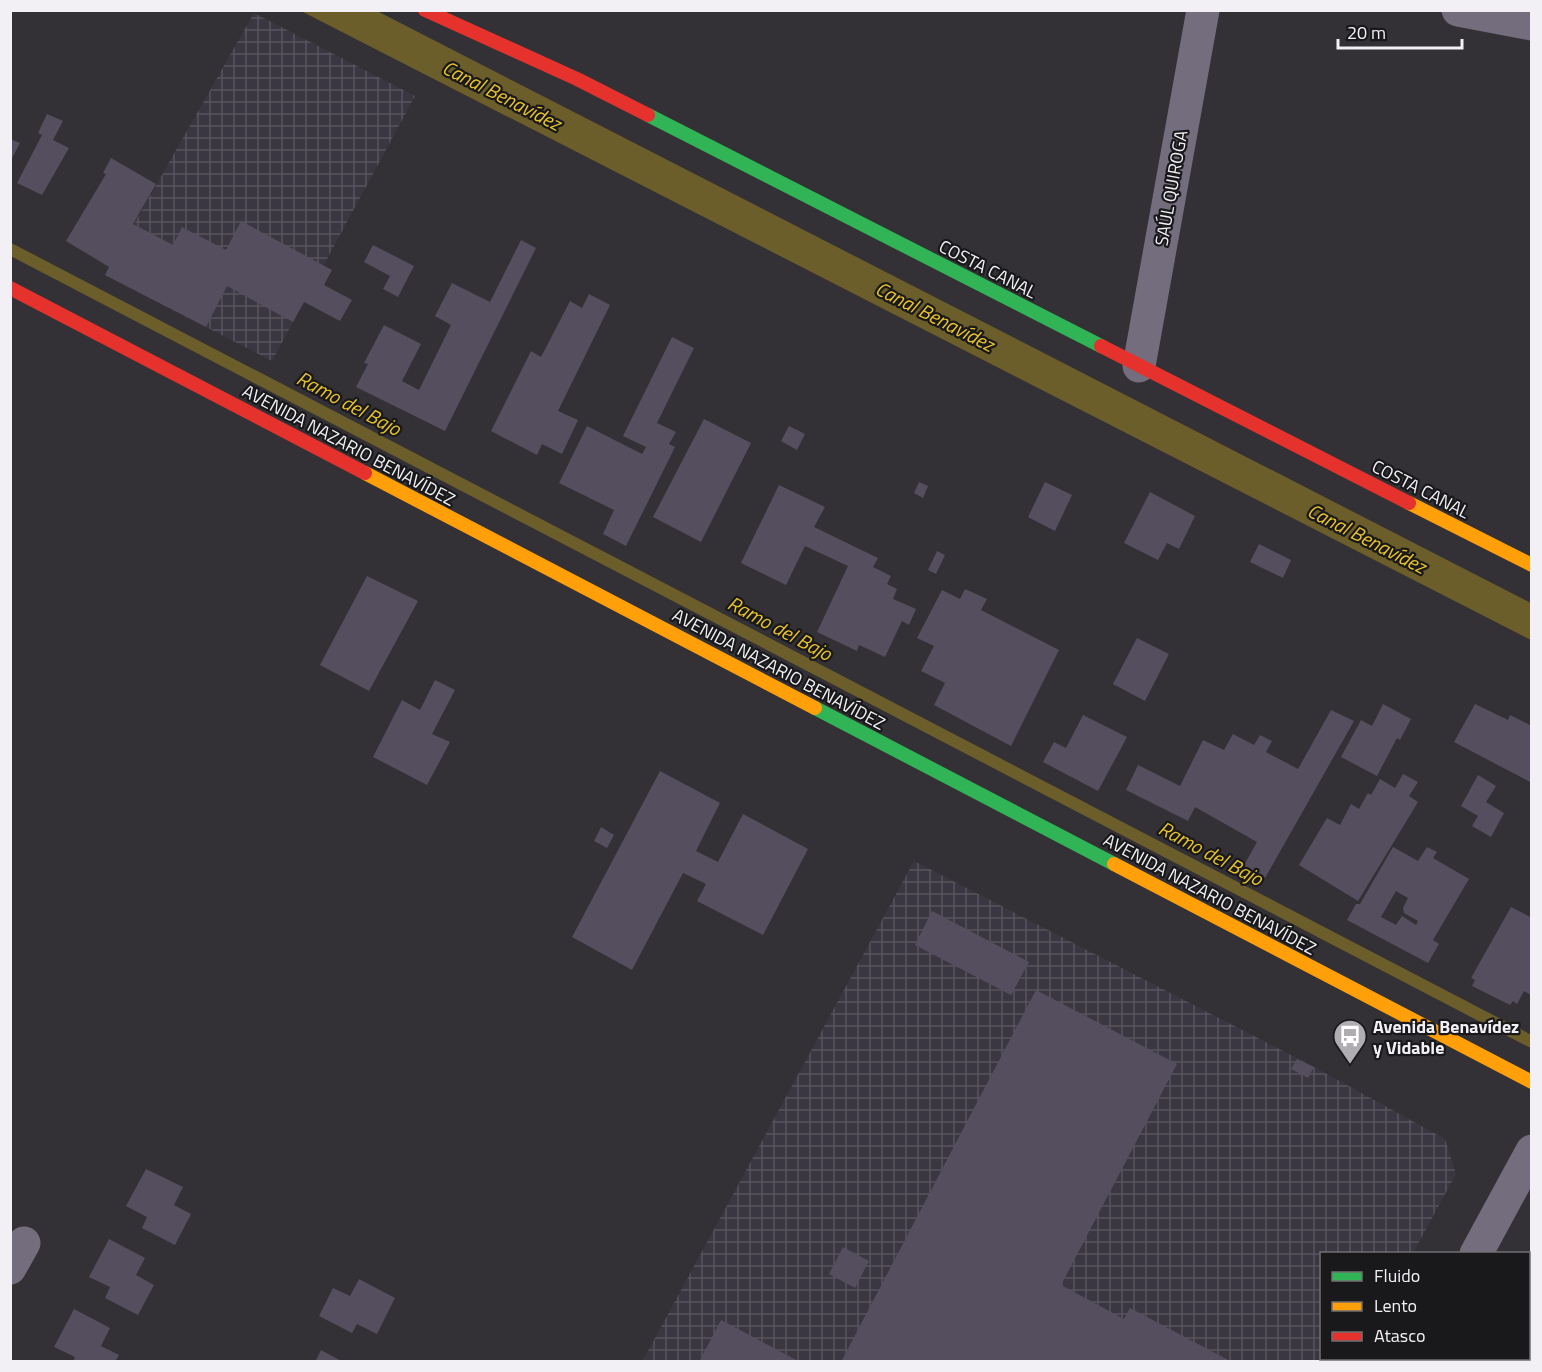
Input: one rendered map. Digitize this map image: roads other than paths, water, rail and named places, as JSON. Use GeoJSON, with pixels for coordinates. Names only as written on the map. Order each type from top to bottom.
{"type":"FeatureCollection","features":[{"type":"Feature","properties":{"kind":"main road","name":"COSTA CANAL"},"geometry":{"type":"LineString","coordinates":[[425,10],[577,79],[1532,565]]}},
{"type":"Feature","properties":{"kind":"main road","name":"AVENIDA NAZARIO BENAVÍDEZ"},"geometry":{"type":"LineString","coordinates":[[10,288],[1532,1082]]}},
{"type":"Feature","properties":{"kind":"street","name":"SAÚL QUIROGA"},"geometry":{"type":"LineString","coordinates":[[1139,366],[1203,10]]}},
{"type":"Feature","properties":{"kind":"street"},"geometry":{"type":"LineString","coordinates":[[1458,10],[1532,24]]}},
{"type":"Feature","properties":{"kind":"street"},"geometry":{"type":"LineString","coordinates":[[1477,1252],[1532,1151]]}},
{"type":"Feature","properties":{"kind":"water","name":"Canal Benavídez"},"geometry":{"type":"Polygon","coordinates":[[[301,11],[377,11],[1531,603],[1531,640],[301,11]]]}},
{"type":"Feature","properties":{"kind":"waterway","name":"Ramo del Bajo"},"geometry":{"type":"LineString","coordinates":[[10,249],[1532,1042]]}},
{"type":"Feature","properties":{"kind":"place","name":"Avenida Benavídez y Vidable"},"geometry":{"type":"Point","coordinates":[1350,1065]}}]}
